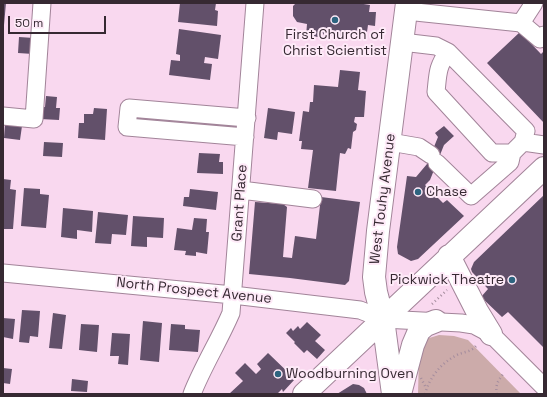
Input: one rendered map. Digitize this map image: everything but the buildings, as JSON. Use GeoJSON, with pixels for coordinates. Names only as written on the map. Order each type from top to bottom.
{"type":"FeatureCollection","features":[{"type":"Feature","properties":{"kind":"main road","name":"West Touhy Avenue"},"geometry":{"type":"LineString","coordinates":[[393,394],[383,319],[374,277],[378,231],[407,7]]}},
{"type":"Feature","properties":{"kind":"main road"},"geometry":{"type":"LineString","coordinates":[[304,394],[449,256],[543,170]]}},
{"type":"Feature","properties":{"kind":"main road"},"geometry":{"type":"LineString","coordinates":[[449,256],[477,311],[484,340]]}},
{"type":"Feature","properties":{"kind":"main road"},"geometry":{"type":"LineString","coordinates":[[400,394],[413,345],[419,331],[426,325],[434,309]]}},
{"type":"Feature","properties":{"kind":"street"},"geometry":{"type":"LineString","coordinates":[[3,116],[34,119],[42,3]]}},
{"type":"Feature","properties":{"kind":"street","name":"Grant Place"},"geometry":{"type":"LineString","coordinates":[[192,394],[202,369],[221,335],[231,313],[255,3]]}},
{"type":"Feature","properties":{"kind":"street"},"geometry":{"type":"LineString","coordinates":[[521,23],[534,3]]}},
{"type":"Feature","properties":{"kind":"street"},"geometry":{"type":"LineString","coordinates":[[407,7],[521,23],[540,39],[544,35]]}},
{"type":"Feature","properties":{"kind":"street"},"geometry":{"type":"LineString","coordinates":[[390,142],[419,147],[434,159],[471,196],[510,162],[526,131],[448,52],[436,46],[402,42]]}},
{"type":"Feature","properties":{"kind":"street"},"geometry":{"type":"LineString","coordinates":[[448,52],[438,69],[436,92],[492,153],[544,145]]}},
{"type":"Feature","properties":{"kind":"street"},"geometry":{"type":"LineString","coordinates":[[245,137],[127,127],[129,108],[246,118]]}},
{"type":"Feature","properties":{"kind":"street"},"geometry":{"type":"LineString","coordinates":[[241,190],[313,199]]}},
{"type":"Feature","properties":{"kind":"street","name":"North Prospect Avenue"},"geometry":{"type":"LineString","coordinates":[[3,273],[233,295],[360,310],[383,319],[434,309],[461,323],[474,325],[484,340],[544,387]]}},
{"type":"Feature","properties":{"kind":"path"},"geometry":{"type":"LineString","coordinates":[[434,309],[452,285]]}},
{"type":"Feature","properties":{"kind":"path"},"geometry":{"type":"LineString","coordinates":[[433,298],[434,309]]}},
{"type":"Feature","properties":{"kind":"path"},"geometry":{"type":"LineString","coordinates":[[424,394],[431,379],[442,364],[457,355],[474,349],[484,340]]}},
{"type":"Feature","properties":{"kind":"path"},"geometry":{"type":"LineString","coordinates":[[497,394],[496,387],[504,374]]}},
{"type":"Feature","properties":{"kind":"shaded area"},"geometry":{"type":"Polygon","coordinates":[[[439,335],[454,336],[468,340],[521,394],[418,394],[419,355],[426,339],[439,335]]]}},
{"type":"Feature","properties":{"kind":"place","name":"First Church of Christ Scientist"},"geometry":{"type":"Point","coordinates":[335,20]}},
{"type":"Feature","properties":{"kind":"place","name":"Chase"},"geometry":{"type":"Point","coordinates":[418,192]}},
{"type":"Feature","properties":{"kind":"place","name":"Pickwick Theatre"},"geometry":{"type":"Point","coordinates":[512,280]}},
{"type":"Feature","properties":{"kind":"place","name":"Woodburning Oven"},"geometry":{"type":"Point","coordinates":[278,374]}}]}
